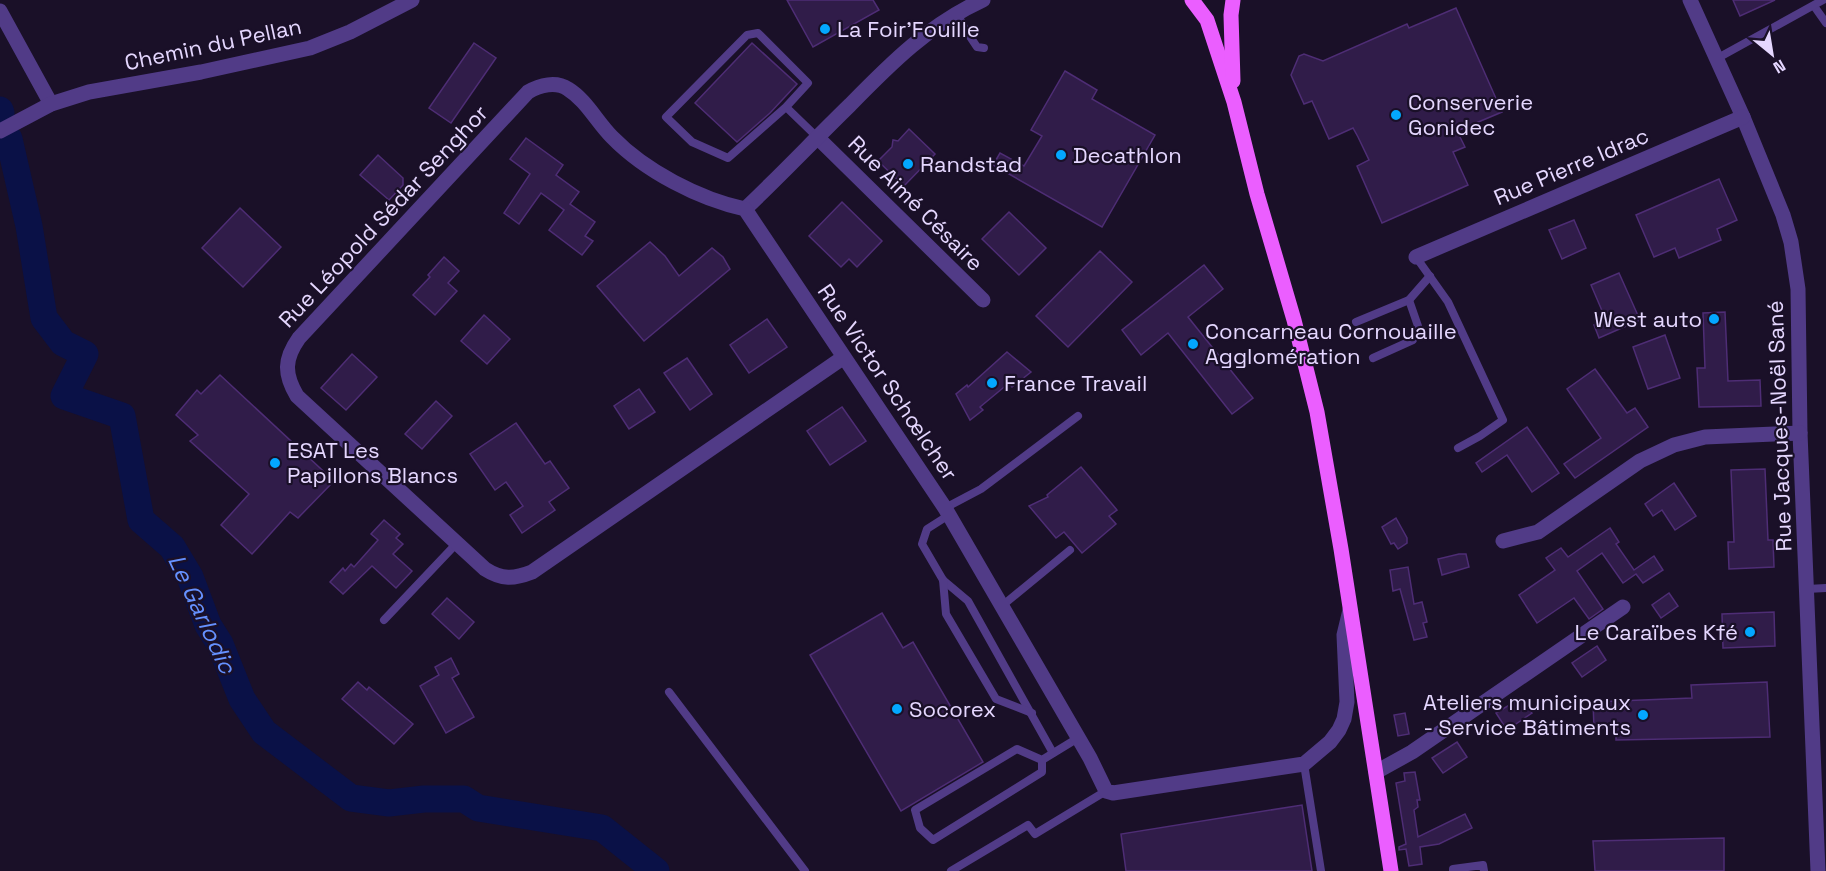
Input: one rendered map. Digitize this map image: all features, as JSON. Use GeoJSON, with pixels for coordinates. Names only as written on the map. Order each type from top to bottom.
{"type":"FeatureCollection","features":[{"type":"Feature","properties":{"kind":"main road"},"geometry":{"type":"LineString","coordinates":[[1192,0],[1208,20],[1234,102],[1257,195],[1294,320],[1315,402],[1327,461],[1391,871]]}},
{"type":"Feature","properties":{"kind":"main road"},"geometry":{"type":"LineString","coordinates":[[1233,0],[1231,15],[1234,102]]}},
{"type":"Feature","properties":{"kind":"street","name":"Chemin du Pellan"},"geometry":{"type":"LineString","coordinates":[[0,131],[51,104],[89,92],[201,72],[310,48],[350,32],[412,0]]}},
{"type":"Feature","properties":{"kind":"street","name":"Rue Aimé Césaire"},"geometry":{"type":"LineString","coordinates":[[745,209],[900,54],[929,31],[954,6],[983,0]]}},
{"type":"Feature","properties":{"kind":"street","name":"Rue Jacques-Noël Sané"},"geometry":{"type":"LineString","coordinates":[[1690,0],[1743,117],[1783,215],[1791,242],[1798,289],[1800,433],[1818,871]]}},
{"type":"Feature","properties":{"kind":"street"},"geometry":{"type":"LineString","coordinates":[[0,11],[51,104]]}},
{"type":"Feature","properties":{"kind":"street","name":"Rue Léopold Sédar Senghor"},"geometry":{"type":"LineString","coordinates":[[745,209],[719,204],[660,173],[611,137],[574,94],[566,88],[548,85],[537,87],[528,92],[299,338],[290,351],[288,376],[297,396],[457,543],[494,575],[505,578],[532,572],[844,357]]}},
{"type":"Feature","properties":{"kind":"street","name":"Rue Pierre Idrac"},"geometry":{"type":"LineString","coordinates":[[1416,257],[1743,117]]}},
{"type":"Feature","properties":{"kind":"street","name":"Rue Aimé Césaire"},"geometry":{"type":"LineString","coordinates":[[817,137],[983,300]]}},
{"type":"Feature","properties":{"kind":"street","name":"Rue Victor Schœlcher"},"geometry":{"type":"LineString","coordinates":[[745,209],[947,511],[1090,758],[1106,791]]}},
{"type":"Feature","properties":{"kind":"street"},"geometry":{"type":"LineString","coordinates":[[1503,541],[1538,532],[1640,461],[1674,445],[1705,437],[1800,433]]}},
{"type":"Feature","properties":{"kind":"street"},"geometry":{"type":"LineString","coordinates":[[1376,772],[1412,752],[1623,607]]}},
{"type":"Feature","properties":{"kind":"street"},"geometry":{"type":"LineString","coordinates":[[1106,791],[1113,793],[1304,764],[1329,742],[1339,730],[1344,718],[1347,702],[1344,635],[1350,609]]}},
{"type":"Feature","properties":{"kind":"lane"},"geometry":{"type":"LineString","coordinates":[[1716,59],[1823,0]]}},
{"type":"Feature","properties":{"kind":"lane"},"geometry":{"type":"LineString","coordinates":[[954,6],[977,47],[984,48]]}},
{"type":"Feature","properties":{"kind":"lane"},"geometry":{"type":"LineString","coordinates":[[1814,6],[1826,23]]}},
{"type":"Feature","properties":{"kind":"lane"},"geometry":{"type":"LineString","coordinates":[[758,33],[808,83],[786,107],[728,158],[693,142],[666,117],[747,35],[758,33]]}},
{"type":"Feature","properties":{"kind":"lane"},"geometry":{"type":"LineString","coordinates":[[786,107],[817,137]]}},
{"type":"Feature","properties":{"kind":"lane"},"geometry":{"type":"LineString","coordinates":[[1416,257],[1448,302],[1503,420],[1458,448]]}},
{"type":"Feature","properties":{"kind":"lane"},"geometry":{"type":"LineString","coordinates":[[1356,322],[1409,300],[1430,276]]}},
{"type":"Feature","properties":{"kind":"lane"},"geometry":{"type":"LineString","coordinates":[[1373,358],[1413,340],[1418,326],[1409,300]]}},
{"type":"Feature","properties":{"kind":"lane"},"geometry":{"type":"LineString","coordinates":[[1053,753],[968,601],[943,580],[922,544],[927,529],[947,511],[981,489],[1078,416]]}},
{"type":"Feature","properties":{"kind":"lane"},"geometry":{"type":"LineString","coordinates":[[384,620],[457,543]]}},
{"type":"Feature","properties":{"kind":"lane"},"geometry":{"type":"LineString","coordinates":[[1002,605],[1070,550]]}},
{"type":"Feature","properties":{"kind":"lane"},"geometry":{"type":"LineString","coordinates":[[943,580],[946,614],[996,699],[1032,713]]}},
{"type":"Feature","properties":{"kind":"lane"},"geometry":{"type":"LineString","coordinates":[[1807,589],[1826,588]]}},
{"type":"Feature","properties":{"kind":"lane"},"geometry":{"type":"LineString","coordinates":[[669,692],[806,871]]}},
{"type":"Feature","properties":{"kind":"lane"},"geometry":{"type":"LineString","coordinates":[[1042,760],[1078,738]]}},
{"type":"Feature","properties":{"kind":"lane"},"geometry":{"type":"LineString","coordinates":[[1017,749],[1042,760],[1042,772],[933,840],[920,828],[915,810],[1017,749]]}},
{"type":"Feature","properties":{"kind":"lane"},"geometry":{"type":"LineString","coordinates":[[1304,764],[1321,871]]}},
{"type":"Feature","properties":{"kind":"lane"},"geometry":{"type":"LineString","coordinates":[[951,871],[1028,825],[1035,834],[1106,791]]}},
{"type":"Feature","properties":{"kind":"lane"},"geometry":{"type":"LineString","coordinates":[[1453,871],[1453,869],[1483,865],[1484,871]]}},
{"type":"Feature","properties":{"kind":"building","name":"La Foir'Fouille"},"geometry":{"type":"Polygon","coordinates":[[[787,0],[873,0],[879,10],[813,47],[787,0]]]}},
{"type":"Feature","properties":{"kind":"building"},"geometry":{"type":"Polygon","coordinates":[[[1733,0],[1775,0],[1740,16],[1733,0]]]}},
{"type":"Feature","properties":{"kind":"building","name":"Conserverie Gonidec"},"geometry":{"type":"Polygon","coordinates":[[[1456,8],[1502,112],[1457,131],[1465,147],[1453,152],[1468,185],[1382,223],[1357,166],[1369,160],[1353,128],[1329,139],[1312,101],[1304,104],[1291,75],[1299,56],[1304,54],[1323,61],[1407,24],[1409,28],[1456,8]]]}},
{"type":"Feature","properties":{"kind":"building"},"geometry":{"type":"Polygon","coordinates":[[[474,43],[496,58],[451,123],[429,108],[474,43]]]}},
{"type":"Feature","properties":{"kind":"building"},"geometry":{"type":"Polygon","coordinates":[[[752,43],[797,84],[770,113],[737,142],[695,103],[752,43]]]}},
{"type":"Feature","properties":{"kind":"building"},"geometry":{"type":"Polygon","coordinates":[[[1065,71],[1097,90],[1092,99],[1155,135],[1102,227],[993,165],[1000,153],[1024,166],[1042,136],[1031,130],[1065,71]]]}},
{"type":"Feature","properties":{"kind":"building"},"geometry":{"type":"Polygon","coordinates":[[[909,129],[935,154],[904,186],[878,161],[892,147],[893,140],[898,141],[909,129]]]}},
{"type":"Feature","properties":{"kind":"building"},"geometry":{"type":"Polygon","coordinates":[[[526,138],[563,165],[556,175],[579,192],[570,204],[595,222],[585,236],[593,241],[582,255],[549,230],[564,210],[541,193],[519,224],[504,213],[530,174],[510,159],[526,138]]]}},
{"type":"Feature","properties":{"kind":"building"},"geometry":{"type":"Polygon","coordinates":[[[378,155],[403,178],[403,185],[389,200],[360,175],[378,155]]]}},
{"type":"Feature","properties":{"kind":"building"},"geometry":{"type":"Polygon","coordinates":[[[1719,179],[1737,220],[1717,229],[1721,240],[1679,258],[1675,248],[1654,257],[1636,215],[1719,179]]]}},
{"type":"Feature","properties":{"kind":"building"},"geometry":{"type":"Polygon","coordinates":[[[842,202],[882,241],[857,267],[849,259],[841,267],[809,236],[842,202]]]}},
{"type":"Feature","properties":{"kind":"building"},"geometry":{"type":"Polygon","coordinates":[[[240,208],[281,247],[243,287],[202,248],[240,208]]]}},
{"type":"Feature","properties":{"kind":"building"},"geometry":{"type":"Polygon","coordinates":[[[1009,212],[1046,248],[1019,275],[982,239],[1009,212]]]}},
{"type":"Feature","properties":{"kind":"building"},"geometry":{"type":"Polygon","coordinates":[[[1574,220],[1586,248],[1562,259],[1549,230],[1574,220]]]}},
{"type":"Feature","properties":{"kind":"building"},"geometry":{"type":"Polygon","coordinates":[[[650,242],[665,256],[679,276],[712,248],[723,257],[730,269],[644,341],[597,286],[650,242]]]}},
{"type":"Feature","properties":{"kind":"building"},"geometry":{"type":"Polygon","coordinates":[[[1100,251],[1132,282],[1068,347],[1036,316],[1100,251]]]}},
{"type":"Feature","properties":{"kind":"building"},"geometry":{"type":"Polygon","coordinates":[[[444,257],[459,271],[448,283],[457,291],[435,315],[413,295],[444,257]]]}},
{"type":"Feature","properties":{"kind":"building","name":"Concarneau Cornouaille Agglomération"},"geometry":{"type":"Polygon","coordinates":[[[1204,265],[1223,289],[1188,317],[1253,398],[1232,414],[1168,333],[1141,355],[1122,330],[1204,265]]]}},
{"type":"Feature","properties":{"kind":"building"},"geometry":{"type":"Polygon","coordinates":[[[1619,273],[1640,320],[1599,338],[1594,325],[1606,320],[1591,285],[1619,273]]]}},
{"type":"Feature","properties":{"kind":"building"},"geometry":{"type":"Polygon","coordinates":[[[1725,312],[1728,381],[1760,380],[1761,406],[1699,407],[1697,368],[1705,368],[1703,313],[1725,312]]]}},
{"type":"Feature","properties":{"kind":"building"},"geometry":{"type":"Polygon","coordinates":[[[484,315],[510,339],[487,364],[461,341],[484,315]]]}},
{"type":"Feature","properties":{"kind":"building"},"geometry":{"type":"Polygon","coordinates":[[[767,319],[787,347],[749,373],[730,345],[767,319]]]}},
{"type":"Feature","properties":{"kind":"building"},"geometry":{"type":"Polygon","coordinates":[[[1665,335],[1680,378],[1648,389],[1633,347],[1665,335]]]}},
{"type":"Feature","properties":{"kind":"building"},"geometry":{"type":"Polygon","coordinates":[[[1007,352],[1031,372],[1012,387],[1009,383],[980,407],[983,410],[970,420],[956,394],[967,385],[968,387],[1007,352]]]}},
{"type":"Feature","properties":{"kind":"building"},"geometry":{"type":"Polygon","coordinates":[[[352,354],[377,377],[346,410],[321,388],[352,354]]]}},
{"type":"Feature","properties":{"kind":"building"},"geometry":{"type":"Polygon","coordinates":[[[687,358],[712,394],[690,410],[664,373],[687,358]]]}},
{"type":"Feature","properties":{"kind":"building"},"geometry":{"type":"Polygon","coordinates":[[[1595,369],[1627,413],[1635,408],[1648,427],[1575,478],[1564,464],[1601,438],[1567,389],[1595,369]]]}},
{"type":"Feature","properties":{"kind":"building","name":"ESAT Les Papillons Blancs"},"geometry":{"type":"Polygon","coordinates":[[[220,375],[334,481],[298,518],[290,512],[252,554],[221,525],[249,494],[190,441],[198,435],[176,415],[197,390],[201,394],[220,375]]]}},
{"type":"Feature","properties":{"kind":"building"},"geometry":{"type":"Polygon","coordinates":[[[639,389],[655,412],[629,429],[614,406],[639,389]]]}},
{"type":"Feature","properties":{"kind":"building"},"geometry":{"type":"Polygon","coordinates":[[[436,401],[452,416],[422,449],[405,434],[436,401]]]}},
{"type":"Feature","properties":{"kind":"building"},"geometry":{"type":"Polygon","coordinates":[[[842,407],[866,441],[830,465],[807,431],[842,407]]]}},
{"type":"Feature","properties":{"kind":"building"},"geometry":{"type":"Polygon","coordinates":[[[516,423],[545,464],[550,461],[569,488],[549,502],[555,510],[522,533],[510,515],[523,506],[506,482],[495,490],[470,454],[516,423]]]}},
{"type":"Feature","properties":{"kind":"building"},"geometry":{"type":"Polygon","coordinates":[[[1527,427],[1559,473],[1532,492],[1507,455],[1482,472],[1476,463],[1527,427]]]}},
{"type":"Feature","properties":{"kind":"building"},"geometry":{"type":"Polygon","coordinates":[[[1081,467],[1117,510],[1109,516],[1116,524],[1082,553],[1064,532],[1056,538],[1029,506],[1048,497],[1047,495],[1081,467]]]}},
{"type":"Feature","properties":{"kind":"building"},"geometry":{"type":"Polygon","coordinates":[[[1765,469],[1768,540],[1773,540],[1774,567],[1729,569],[1728,542],[1734,542],[1731,470],[1765,469]]]}},
{"type":"Feature","properties":{"kind":"building"},"geometry":{"type":"Polygon","coordinates":[[[1674,483],[1696,516],[1675,530],[1662,510],[1653,516],[1645,504],[1674,483]]]}},
{"type":"Feature","properties":{"kind":"building"},"geometry":{"type":"Polygon","coordinates":[[[1396,518],[1407,538],[1407,543],[1398,549],[1394,543],[1391,544],[1382,527],[1396,518]]]}},
{"type":"Feature","properties":{"kind":"building"},"geometry":{"type":"Polygon","coordinates":[[[384,520],[400,534],[396,538],[403,544],[393,554],[412,571],[396,588],[372,566],[343,594],[330,582],[343,568],[345,571],[351,564],[354,567],[378,540],[371,534],[384,520]]]}},
{"type":"Feature","properties":{"kind":"building"},"geometry":{"type":"Polygon","coordinates":[[[1610,528],[1619,542],[1616,544],[1634,570],[1654,556],[1663,570],[1643,583],[1636,574],[1623,583],[1602,553],[1577,571],[1603,609],[1589,619],[1574,598],[1537,623],[1519,595],[1555,570],[1546,558],[1561,548],[1568,557],[1610,528]]]}},
{"type":"Feature","properties":{"kind":"building"},"geometry":{"type":"Polygon","coordinates":[[[1466,554],[1469,567],[1442,575],[1438,559],[1466,554]]]}},
{"type":"Feature","properties":{"kind":"building"},"geometry":{"type":"Polygon","coordinates":[[[1408,567],[1414,604],[1422,602],[1427,622],[1423,623],[1427,637],[1414,640],[1400,589],[1393,591],[1390,570],[1408,567]]]}},
{"type":"Feature","properties":{"kind":"building"},"geometry":{"type":"Polygon","coordinates":[[[1669,593],[1678,606],[1661,618],[1652,605],[1669,593]]]}},
{"type":"Feature","properties":{"kind":"building"},"geometry":{"type":"Polygon","coordinates":[[[447,598],[474,622],[459,639],[432,614],[447,598]]]}},
{"type":"Feature","properties":{"kind":"building"},"geometry":{"type":"Polygon","coordinates":[[[1774,612],[1775,646],[1723,648],[1722,614],[1774,612]]]}},
{"type":"Feature","properties":{"kind":"building","name":"Socorex"},"geometry":{"type":"Polygon","coordinates":[[[882,613],[903,648],[913,642],[983,762],[901,811],[810,655],[882,613]]]}},
{"type":"Feature","properties":{"kind":"building"},"geometry":{"type":"Polygon","coordinates":[[[1597,646],[1606,660],[1582,677],[1572,663],[1597,646]]]}},
{"type":"Feature","properties":{"kind":"building"},"geometry":{"type":"Polygon","coordinates":[[[451,658],[459,674],[452,678],[474,717],[446,733],[420,686],[439,675],[435,667],[451,658]]]}},
{"type":"Feature","properties":{"kind":"building"},"geometry":{"type":"Polygon","coordinates":[[[358,682],[367,690],[369,687],[413,724],[394,744],[342,699],[358,682]]]}},
{"type":"Feature","properties":{"kind":"building"},"geometry":{"type":"Polygon","coordinates":[[[1767,682],[1770,737],[1616,740],[1616,727],[1594,728],[1593,702],[1692,698],[1691,685],[1767,682]]]}},
{"type":"Feature","properties":{"kind":"building"},"geometry":{"type":"Polygon","coordinates":[[[1521,698],[1532,713],[1507,730],[1496,713],[1521,698]]]}},
{"type":"Feature","properties":{"kind":"building"},"geometry":{"type":"Polygon","coordinates":[[[1405,713],[1409,734],[1398,736],[1394,715],[1405,713]]]}},
{"type":"Feature","properties":{"kind":"building"},"geometry":{"type":"Polygon","coordinates":[[[1457,742],[1467,757],[1443,773],[1432,758],[1457,742]]]}},
{"type":"Feature","properties":{"kind":"building"},"geometry":{"type":"Polygon","coordinates":[[[1415,772],[1420,800],[1417,800],[1418,807],[1414,810],[1418,837],[1465,814],[1472,828],[1439,844],[1420,847],[1422,864],[1409,866],[1406,849],[1399,850],[1399,847],[1406,844],[1396,783],[1405,781],[1404,773],[1415,772]]]}},
{"type":"Feature","properties":{"kind":"building"},"geometry":{"type":"Polygon","coordinates":[[[1302,805],[1312,871],[1126,871],[1121,834],[1302,805]]]}},
{"type":"Feature","properties":{"kind":"building"},"geometry":{"type":"Polygon","coordinates":[[[1724,838],[1724,871],[1595,871],[1593,841],[1724,838]]]}},
{"type":"Feature","properties":{"kind":"waterway","name":"Le Garlodic"},"geometry":{"type":"LineString","coordinates":[[9,139],[29,226],[44,318],[63,343],[85,354],[64,396],[122,416],[141,520],[172,547],[190,577],[208,625],[220,644],[242,699],[264,732],[351,798],[389,803],[424,799],[464,799],[478,808],[602,828],[656,871]]}},
{"type":"Feature","properties":{"kind":"place","name":"La Foir'Fouille"},"geometry":{"type":"Point","coordinates":[825,29]}},
{"type":"Feature","properties":{"kind":"place","name":"Conserverie Gonidec"},"geometry":{"type":"Point","coordinates":[1396,115]}},
{"type":"Feature","properties":{"kind":"place","name":"Decathlon"},"geometry":{"type":"Point","coordinates":[1061,155]}},
{"type":"Feature","properties":{"kind":"place","name":"Randstad"},"geometry":{"type":"Point","coordinates":[908,164]}},
{"type":"Feature","properties":{"kind":"place","name":"West auto"},"geometry":{"type":"Point","coordinates":[1714,319]}},
{"type":"Feature","properties":{"kind":"place","name":"Concarneau Cornouaille Agglomération"},"geometry":{"type":"Point","coordinates":[1193,344]}},
{"type":"Feature","properties":{"kind":"place","name":"France Travail"},"geometry":{"type":"Point","coordinates":[992,383]}},
{"type":"Feature","properties":{"kind":"place","name":"ESAT Les Papillons Blancs"},"geometry":{"type":"Point","coordinates":[275,463]}},
{"type":"Feature","properties":{"kind":"place","name":"Le Caraïbes Kfé"},"geometry":{"type":"Point","coordinates":[1750,632]}},
{"type":"Feature","properties":{"kind":"place","name":"Socorex"},"geometry":{"type":"Point","coordinates":[897,709]}},
{"type":"Feature","properties":{"kind":"place","name":"Ateliers municipaux - Service Bâtiments"},"geometry":{"type":"Point","coordinates":[1643,715]}}]}
